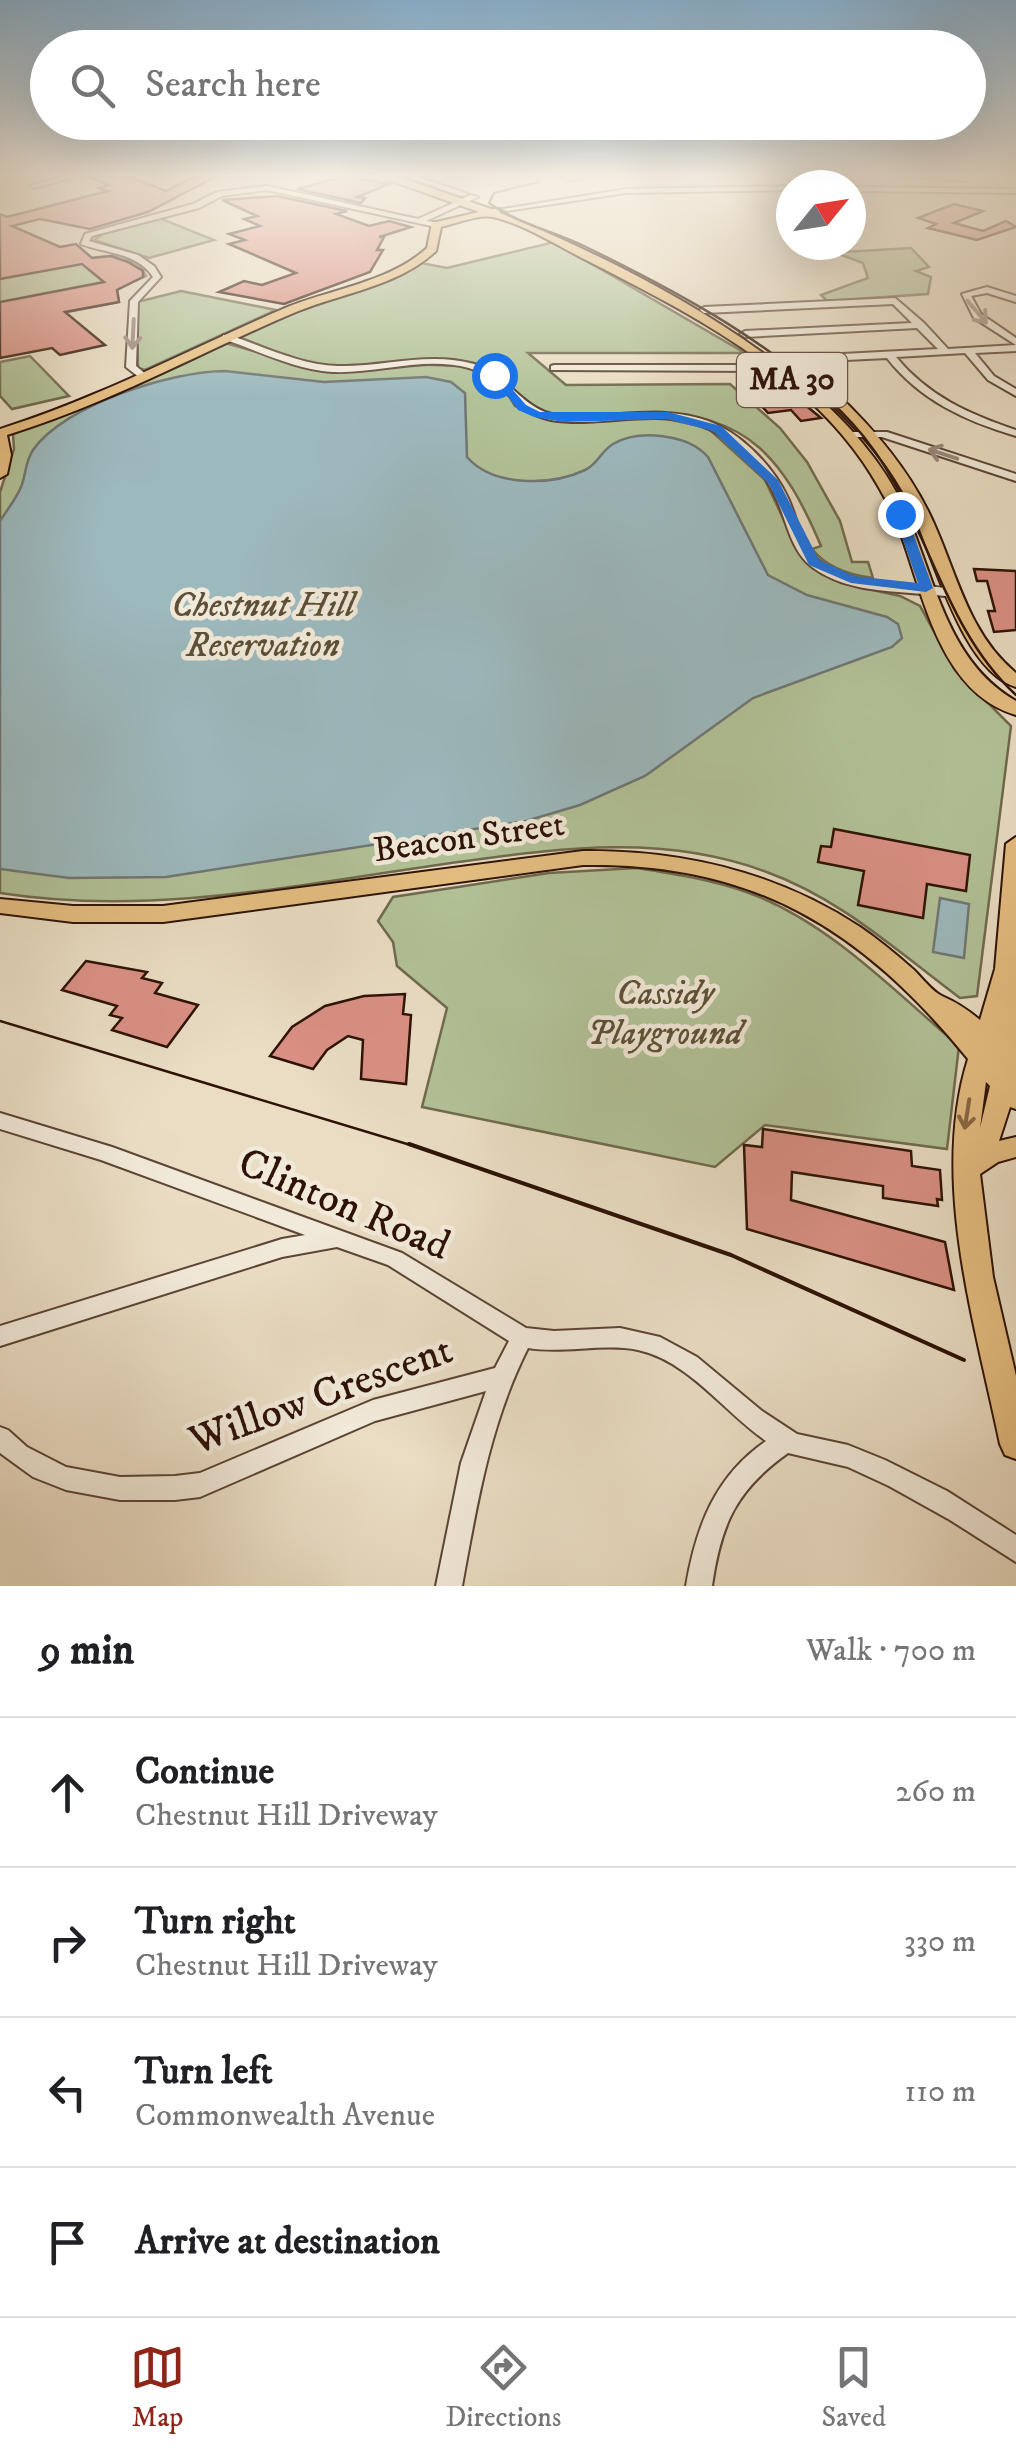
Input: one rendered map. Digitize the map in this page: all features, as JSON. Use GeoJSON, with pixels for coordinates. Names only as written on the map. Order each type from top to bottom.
{"type":"FeatureCollection","features":[{"type":"Feature","properties":{"kind":"main road"},"geometry":{"type":"LineString","coordinates":[[0,432],[71,409],[226,336],[416,263],[431,250]]}},
{"type":"Feature","properties":{"kind":"main road","name":"MA 30"},"geometry":{"type":"LineString","coordinates":[[598,250],[782,364],[850,435],[900,514],[929,595],[962,664],[1001,702],[1016,709]]}},
{"type":"Feature","properties":{"kind":"main road","name":"MA 30"},"geometry":{"type":"LineString","coordinates":[[713,318],[745,334],[869,434],[920,510],[973,636],[996,666],[1016,679]]}},
{"type":"Feature","properties":{"kind":"main road"},"geometry":{"type":"LineString","coordinates":[[210,344],[244,342]]}},
{"type":"Feature","properties":{"kind":"main road"},"geometry":{"type":"LineString","coordinates":[[0,432],[71,409]]}},
{"type":"Feature","properties":{"kind":"main road"},"geometry":{"type":"LineString","coordinates":[[0,417],[39,418]]}},
{"type":"Feature","properties":{"kind":"main road"},"geometry":{"type":"LineString","coordinates":[[0,432],[4,454],[0,474]]}},
{"type":"Feature","properties":{"kind":"main road"},"geometry":{"type":"LineString","coordinates":[[969,1169],[989,1138],[1011,1075],[1016,1025],[1007,969],[1016,844]]}},
{"type":"Feature","properties":{"kind":"main road","name":"Beacon Street"},"geometry":{"type":"LineString","coordinates":[[0,906],[73,914],[163,914],[564,860],[648,858],[714,869],[791,896],[846,930],[914,984],[1011,1075]]}},
{"type":"Feature","properties":{"kind":"main road"},"geometry":{"type":"LineString","coordinates":[[1007,969],[982,1047],[966,1113],[964,1146],[979,1277],[1016,1444]]}},
{"type":"Feature","properties":{"kind":"main road"},"geometry":{"type":"LineString","coordinates":[[969,1169],[990,1154],[1016,1147]]}},
{"type":"Feature","properties":{"kind":"street"},"geometry":{"type":"LineString","coordinates":[[103,250],[152,266],[157,277],[134,301],[132,367],[143,376]]}},
{"type":"Feature","properties":{"kind":"street"},"geometry":{"type":"LineString","coordinates":[[1015,341],[977,316],[966,294],[987,290],[1016,299]]}},
{"type":"Feature","properties":{"kind":"street"},"geometry":{"type":"LineString","coordinates":[[713,318],[890,301],[899,303],[945,351]]}},
{"type":"Feature","properties":{"kind":"street"},"geometry":{"type":"LineString","coordinates":[[745,334],[921,325]]}},
{"type":"Feature","properties":{"kind":"street"},"geometry":{"type":"LineString","coordinates":[[226,336],[296,363],[326,369],[423,361],[469,366],[500,380],[526,410],[550,417],[658,415],[710,425],[774,482],[814,562],[842,577],[929,595],[952,592]]}},
{"type":"Feature","properties":{"kind":"street"},"geometry":{"type":"LineString","coordinates":[[554,368],[782,364],[967,350],[1015,341]]}},
{"type":"Feature","properties":{"kind":"street"},"geometry":{"type":"LineString","coordinates":[[967,350],[991,378],[1016,393]]}},
{"type":"Feature","properties":{"kind":"street"},"geometry":{"type":"LineString","coordinates":[[889,354],[906,378],[936,403],[1016,434]]}},
{"type":"Feature","properties":{"kind":"street"},"geometry":{"type":"LineString","coordinates":[[850,435],[888,435],[1016,478]]}},
{"type":"Feature","properties":{"kind":"street","name":"Clinton Road"},"geometry":{"type":"LineString","coordinates":[[0,1121],[396,1259],[522,1337],[542,1342],[618,1336],[648,1342],[676,1354],[786,1440],[851,1456],[894,1476],[1016,1550]]}},
{"type":"Feature","properties":{"kind":"street"},"geometry":{"type":"LineString","coordinates":[[0,1336],[278,1249],[340,1237]]}},
{"type":"Feature","properties":{"kind":"street"},"geometry":{"type":"LineString","coordinates":[[449,1586],[473,1463],[502,1376],[522,1337]]}},
{"type":"Feature","properties":{"kind":"street","name":"Willow Crescent"},"geometry":{"type":"LineString","coordinates":[[0,1438],[15,1455],[65,1478],[170,1490],[200,1485],[373,1411],[502,1376]]}},
{"type":"Feature","properties":{"kind":"street"},"geometry":{"type":"LineString","coordinates":[[699,1586],[714,1513],[734,1485],[786,1440]]}},
{"type":"Feature","properties":{"kind":"green space"},"geometry":{"type":"Polygon","coordinates":[[[125,250],[178,250],[149,258],[125,250]]]}},
{"type":"Feature","properties":{"kind":"green space"},"geometry":{"type":"Polygon","coordinates":[[[521,250],[568,250],[745,353],[528,353],[566,385],[730,384],[780,428],[807,462],[840,521],[852,562],[868,562],[873,578],[839,570],[818,556],[812,549],[821,546],[777,466],[738,432],[713,421],[650,413],[551,415],[529,405],[497,374],[474,363],[438,359],[330,367],[294,359],[236,336],[421,263],[447,268],[521,250]]]}},
{"type":"Feature","properties":{"kind":"green space"},"geometry":{"type":"Polygon","coordinates":[[[913,250],[929,267],[916,271],[931,277],[928,294],[827,301],[821,295],[868,278],[863,263],[855,260],[866,260],[866,251],[913,250]]]}},
{"type":"Feature","properties":{"kind":"green space"},"geometry":{"type":"Polygon","coordinates":[[[119,255],[140,266],[146,276],[117,288],[119,302],[0,325],[0,267],[119,255]]]}},
{"type":"Feature","properties":{"kind":"green space"},"geometry":{"type":"Polygon","coordinates":[[[181,291],[276,310],[145,370],[138,368],[137,302],[181,291]]]}},
{"type":"Feature","properties":{"kind":"green space","name":"Chestnut Hill Reservation"},"geometry":{"type":"Polygon","coordinates":[[[225,343],[326,371],[408,364],[479,370],[506,391],[515,406],[539,417],[659,417],[708,428],[765,480],[800,554],[810,566],[841,583],[900,596],[920,606],[955,670],[1011,726],[977,996],[960,998],[867,927],[792,882],[726,859],[688,852],[612,847],[536,852],[172,899],[57,899],[0,893],[0,492],[14,449],[13,434],[225,343]]]}},
{"type":"Feature","properties":{"kind":"green space"},"geometry":{"type":"Polygon","coordinates":[[[30,356],[69,396],[12,409],[0,396],[0,362],[30,356]]]}},
{"type":"Feature","properties":{"kind":"green space","name":"Cassidy Playground"},"geometry":{"type":"Polygon","coordinates":[[[637,868],[722,884],[807,922],[860,960],[959,1046],[947,1149],[765,1125],[715,1167],[422,1107],[447,1008],[397,966],[393,942],[378,921],[393,897],[549,873],[637,868]]]}},
{"type":"Feature","properties":{"kind":"water","name":"Chestnut Hill Reservation"},"geometry":{"type":"Polygon","coordinates":[[[225,371],[324,382],[426,377],[451,382],[465,393],[467,457],[478,467],[507,479],[540,481],[571,475],[589,467],[613,444],[636,436],[663,436],[688,443],[708,457],[768,575],[807,595],[887,617],[898,624],[902,638],[892,647],[753,698],[645,776],[580,805],[526,821],[166,877],[69,878],[0,869],[0,521],[19,491],[28,459],[48,434],[93,405],[149,384],[225,371]]]}},
{"type":"Feature","properties":{"kind":"water"},"geometry":{"type":"Polygon","coordinates":[[[940,898],[969,904],[964,958],[933,952],[940,898]]]}},
{"type":"Feature","properties":{"kind":"building"},"geometry":{"type":"Polygon","coordinates":[[[0,250],[83,250],[92,258],[111,256],[143,271],[143,277],[117,290],[119,302],[65,312],[105,345],[60,355],[52,348],[0,358],[0,302],[104,282],[82,264],[0,279],[0,250]]]}},
{"type":"Feature","properties":{"kind":"building"},"geometry":{"type":"Polygon","coordinates":[[[243,250],[383,250],[370,272],[284,304],[219,292],[244,281],[262,285],[296,273],[243,250]]]}},
{"type":"Feature","properties":{"kind":"building"},"geometry":{"type":"Polygon","coordinates":[[[798,399],[821,418],[801,421],[791,410],[768,413],[759,403],[798,399]]]}},
{"type":"Feature","properties":{"kind":"building"},"geometry":{"type":"Polygon","coordinates":[[[974,569],[1016,571],[1016,630],[994,632],[988,611],[995,611],[987,581],[977,581],[974,569]]]}},
{"type":"Feature","properties":{"kind":"building"},"geometry":{"type":"Polygon","coordinates":[[[834,829],[970,855],[966,891],[927,884],[923,918],[858,905],[864,871],[818,862],[821,846],[831,847],[834,829]]]}},
{"type":"Feature","properties":{"kind":"building"},"geometry":{"type":"Polygon","coordinates":[[[86,961],[147,972],[142,978],[162,983],[155,993],[198,1005],[167,1047],[112,1030],[122,1018],[110,1015],[117,1006],[62,990],[86,961]]]}},
{"type":"Feature","properties":{"kind":"building"},"geometry":{"type":"Polygon","coordinates":[[[405,994],[403,1014],[411,1015],[406,1084],[361,1079],[363,1040],[348,1036],[327,1050],[313,1069],[270,1056],[292,1027],[325,1006],[364,996],[405,994]]]}},
{"type":"Feature","properties":{"kind":"building"},"geometry":{"type":"Polygon","coordinates":[[[763,1129],[911,1151],[912,1166],[940,1170],[942,1200],[937,1199],[938,1206],[883,1198],[883,1186],[792,1172],[791,1200],[945,1242],[954,1290],[747,1229],[744,1145],[762,1147],[763,1129]]]}},
{"type":"Feature","properties":{"kind":"tram line"},"geometry":{"type":"LineString","coordinates":[[592,250],[727,323],[793,369],[852,423],[898,489],[967,632],[1016,695]]}},
{"type":"Feature","properties":{"kind":"tram line"},"geometry":{"type":"LineString","coordinates":[[0,1021],[417,1147]]}},
{"type":"Feature","properties":{"kind":"tram line"},"geometry":{"type":"LineString","coordinates":[[409,1144],[731,1255],[964,1360]]}},
{"type":"Feature","properties":{"kind":"route"},"geometry":{"type":"LineString","coordinates":[[494,375],[522,408],[550,417],[668,416],[717,428],[774,482],[806,553],[832,574],[851,580],[926,588],[900,514]]}}]}
